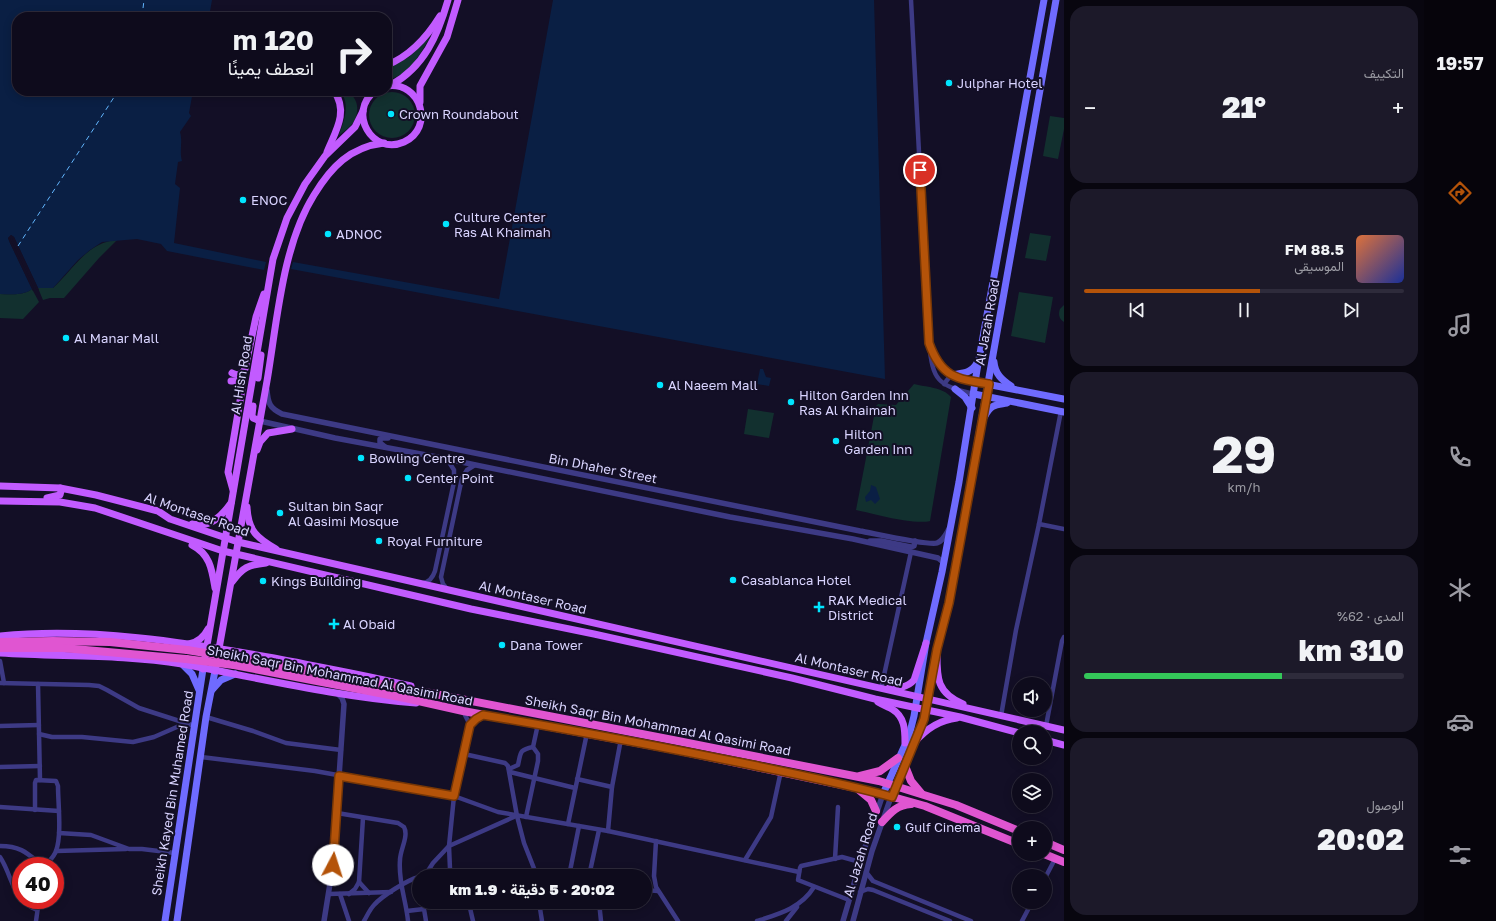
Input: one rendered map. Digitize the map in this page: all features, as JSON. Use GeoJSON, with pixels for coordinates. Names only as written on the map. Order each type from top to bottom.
{"type":"FeatureCollection","features":[{"type":"Feature","properties":{"kind":"highway","name":"Sheikh Saqr Bin Mohammad Al Qasimi Road"},"geometry":{"type":"LineString","coordinates":[[0,642],[110,642],[186,654]]}},
{"type":"Feature","properties":{"kind":"highway","name":"Sheikh Saqr Bin Mohammad Al Qasimi Road"},"geometry":{"type":"LineString","coordinates":[[0,648],[63,648],[235,658],[430,693],[855,776],[896,786],[956,805],[1012,828]]}},
{"type":"Feature","properties":{"kind":"highway","name":"Sheikh Saqr Bin Mohammad Al Qasimi Road"},"geometry":{"type":"LineString","coordinates":[[235,658],[428,704],[483,715],[587,732],[781,771],[883,794],[918,804],[1012,841]]}},
{"type":"Feature","properties":{"kind":"highway"},"geometry":{"type":"LineString","coordinates":[[855,776],[880,771],[898,758]]}},
{"type":"Feature","properties":{"kind":"highway"},"geometry":{"type":"LineString","coordinates":[[905,766],[911,781],[925,796]]}},
{"type":"Feature","properties":{"kind":"highway"},"geometry":{"type":"LineString","coordinates":[[857,788],[868,796],[876,811]]}},
{"type":"Feature","properties":{"kind":"highway"},"geometry":{"type":"LineString","coordinates":[[882,822],[898,806],[918,804]]}},
{"type":"Feature","properties":{"kind":"highway"},"geometry":{"type":"LineString","coordinates":[[1052,845],[1064,850]]}},
{"type":"Feature","properties":{"kind":"highway"},"geometry":{"type":"LineString","coordinates":[[1052,858],[1064,862]]}},
{"type":"Feature","properties":{"kind":"main road"},"geometry":{"type":"LineString","coordinates":[[392,62],[420,43],[442,14],[448,0]]}},
{"type":"Feature","properties":{"kind":"main road"},"geometry":{"type":"LineString","coordinates":[[392,83],[403,78],[414,69],[423,56],[439,29],[448,0]]}},
{"type":"Feature","properties":{"kind":"main road"},"geometry":{"type":"LineString","coordinates":[[420,105],[420,86],[447,37],[458,0]]}},
{"type":"Feature","properties":{"kind":"main road","name":"Al Jazah Road"},"geometry":{"type":"LineString","coordinates":[[883,794],[912,727],[916,708],[926,643],[944,563],[972,409],[1044,0]]}},
{"type":"Feature","properties":{"kind":"main road","name":"Al Jazah Road"},"geometry":{"type":"LineString","coordinates":[[892,797],[924,719],[937,649],[949,603],[987,397],[1056,0]]}},
{"type":"Feature","properties":{"kind":"main road"},"geometry":{"type":"LineString","coordinates":[[392,85],[400,86],[408,90],[415,96],[420,105]]}},
{"type":"Feature","properties":{"kind":"main road"},"geometry":{"type":"LineString","coordinates":[[325,156],[341,116],[341,106],[337,96]]}},
{"type":"Feature","properties":{"kind":"main road","name":"Al Hisn Road"},"geometry":{"type":"LineString","coordinates":[[203,669],[273,259],[288,218],[305,184],[325,156],[355,127],[367,99],[370,96]]}},
{"type":"Feature","properties":{"kind":"main road","name":"Al Hisn Road"},"geometry":{"type":"LineString","coordinates":[[215,671],[288,262],[296,236],[314,195],[328,175],[348,154],[360,148],[372,145],[394,144],[411,138],[422,120],[420,105]]}},
{"type":"Feature","properties":{"kind":"main road"},"geometry":{"type":"LineString","coordinates":[[363,111],[364,125],[369,133],[384,144]]}},
{"type":"Feature","properties":{"kind":"main road"},"geometry":{"type":"LineString","coordinates":[[232,373],[238,375],[244,372],[257,311],[268,287]]}},
{"type":"Feature","properties":{"kind":"main road"},"geometry":{"type":"LineString","coordinates":[[259,339],[260,365],[252,414],[256,420],[260,421]]}},
{"type":"Feature","properties":{"kind":"main road"},"geometry":{"type":"LineString","coordinates":[[994,357],[995,370],[1000,377],[1015,389]]}},
{"type":"Feature","properties":{"kind":"main road"},"geometry":{"type":"LineString","coordinates":[[951,375],[971,371],[980,358]]}},
{"type":"Feature","properties":{"kind":"main road"},"geometry":{"type":"LineString","coordinates":[[170,519],[196,525],[209,523],[222,515],[233,496],[228,472],[242,386],[238,381],[231,380]]}},
{"type":"Feature","properties":{"kind":"main road"},"geometry":{"type":"LineString","coordinates":[[976,382],[1064,399]]}},
{"type":"Feature","properties":{"kind":"main road"},"geometry":{"type":"LineString","coordinates":[[955,389],[965,398],[972,409]]}},
{"type":"Feature","properties":{"kind":"main road"},"geometry":{"type":"LineString","coordinates":[[974,394],[1062,411]]}},
{"type":"Feature","properties":{"kind":"main road"},"geometry":{"type":"LineString","coordinates":[[982,423],[993,405],[1013,402]]}},
{"type":"Feature","properties":{"kind":"main road"},"geometry":{"type":"LineString","coordinates":[[252,463],[260,442],[268,433],[292,429]]}},
{"type":"Feature","properties":{"kind":"main road","name":"Al Montaser Road"},"geometry":{"type":"LineString","coordinates":[[0,486],[60,488],[96,495],[158,511],[170,519],[225,539],[1042,725]]}},
{"type":"Feature","properties":{"kind":"main road"},"geometry":{"type":"LineString","coordinates":[[33,500],[56,497],[60,495],[60,488]]}},
{"type":"Feature","properties":{"kind":"main road"},"geometry":{"type":"LineString","coordinates":[[246,494],[247,513],[255,534],[282,552]]}},
{"type":"Feature","properties":{"kind":"main road","name":"Al Montaser Road"},"geometry":{"type":"LineString","coordinates":[[0,501],[33,500],[60,502],[95,508],[223,551],[471,609],[594,634],[792,678],[875,699],[960,717],[1012,731]]}},
{"type":"Feature","properties":{"kind":"main road"},"geometry":{"type":"LineString","coordinates":[[166,533],[198,548],[208,558],[216,592]]}},
{"type":"Feature","properties":{"kind":"main road"},"geometry":{"type":"LineString","coordinates":[[230,586],[238,573],[244,568],[250,565],[270,562]]}},
{"type":"Feature","properties":{"kind":"main road"},"geometry":{"type":"LineString","coordinates":[[942,572],[940,603],[945,605],[949,603]]}},
{"type":"Feature","properties":{"kind":"main road"},"geometry":{"type":"LineString","coordinates":[[200,692],[195,680],[187,669],[186,654],[194,643],[204,635],[211,626]]}},
{"type":"Feature","properties":{"kind":"main road"},"geometry":{"type":"LineString","coordinates":[[222,632],[226,645],[235,658]]}},
{"type":"Feature","properties":{"kind":"main road"},"geometry":{"type":"LineString","coordinates":[[0,636],[19,634],[109,636],[186,654],[203,669],[352,695],[400,702],[428,704]]}},
{"type":"Feature","properties":{"kind":"main road"},"geometry":{"type":"LineString","coordinates":[[880,689],[901,688],[911,683],[915,678],[926,643]]}},
{"type":"Feature","properties":{"kind":"main road"},"geometry":{"type":"LineString","coordinates":[[0,654],[84,656],[144,660],[186,654],[207,647],[218,649],[235,658]]}},
{"type":"Feature","properties":{"kind":"main road"},"geometry":{"type":"LineString","coordinates":[[937,649],[937,674],[943,690],[951,698],[978,711]]}},
{"type":"Feature","properties":{"kind":"main road"},"geometry":{"type":"LineString","coordinates":[[923,662],[927,665],[927,676],[932,678]]}},
{"type":"Feature","properties":{"kind":"main road","name":"Sheikh Kayed Bin Muhamed Road"},"geometry":{"type":"LineString","coordinates":[[165,921],[203,669]]}},
{"type":"Feature","properties":{"kind":"main road","name":"Sheikh Kayed Bin Muhamed Road"},"geometry":{"type":"LineString","coordinates":[[177,921],[206,717],[215,671]]}},
{"type":"Feature","properties":{"kind":"main road"},"geometry":{"type":"LineString","coordinates":[[211,692],[221,680],[236,674]]}},
{"type":"Feature","properties":{"kind":"main road"},"geometry":{"type":"LineString","coordinates":[[875,699],[901,717],[905,727],[905,744]]}},
{"type":"Feature","properties":{"kind":"main road"},"geometry":{"type":"LineString","coordinates":[[915,742],[936,724],[951,718],[960,717]]}},
{"type":"Feature","properties":{"kind":"main road","name":"Al Montaser Road"},"geometry":{"type":"LineString","coordinates":[[1052,727],[1064,730]]}},
{"type":"Feature","properties":{"kind":"main road"},"geometry":{"type":"LineString","coordinates":[[1052,742],[1064,745]]}},
{"type":"Feature","properties":{"kind":"street"},"geometry":{"type":"LineString","coordinates":[[911,0],[929,343],[932,368],[937,377],[944,384],[955,389],[974,394]]}},
{"type":"Feature","properties":{"kind":"street"},"geometry":{"type":"LineString","coordinates":[[929,343],[933,355],[938,363],[951,375],[976,382]]}},
{"type":"Feature","properties":{"kind":"street"},"geometry":{"type":"LineString","coordinates":[[944,384],[951,375]]}},
{"type":"Feature","properties":{"kind":"street","name":"Bin Dhaher Street"},"geometry":{"type":"LineString","coordinates":[[267,381],[268,402],[275,411],[282,414],[849,529],[934,544],[942,540],[951,525]]}},
{"type":"Feature","properties":{"kind":"street"},"geometry":{"type":"LineString","coordinates":[[1001,716],[1016,630],[1062,411]]}},
{"type":"Feature","properties":{"kind":"street","name":"Bin Dhaher Street"},"geometry":{"type":"LineString","coordinates":[[260,421],[292,429],[764,524],[813,531],[866,542],[938,558],[944,563]]}},
{"type":"Feature","properties":{"kind":"street"},"geometry":{"type":"LineString","coordinates":[[385,448],[380,443],[381,438],[406,440]]}},
{"type":"Feature","properties":{"kind":"street"},"geometry":{"type":"LineString","coordinates":[[418,584],[427,582],[432,578],[435,571],[454,474],[452,466],[447,459]]}},
{"type":"Feature","properties":{"kind":"street"},"geometry":{"type":"LineString","coordinates":[[448,590],[443,584],[441,577],[462,478],[467,470],[475,465]]}},
{"type":"Feature","properties":{"kind":"street"},"geometry":{"type":"LineString","coordinates":[[454,474],[460,474],[462,478]]}},
{"type":"Feature","properties":{"kind":"street"},"geometry":{"type":"LineString","coordinates":[[683,507],[685,501],[687,500],[716,502]]}},
{"type":"Feature","properties":{"kind":"street"},"geometry":{"type":"LineString","coordinates":[[1039,524],[1064,529]]}},
{"type":"Feature","properties":{"kind":"street"},"geometry":{"type":"LineString","coordinates":[[813,531],[823,531],[845,535],[848,533],[849,529]]}},
{"type":"Feature","properties":{"kind":"street"},"geometry":{"type":"LineString","coordinates":[[866,542],[879,540],[911,547],[914,546],[916,541]]}},
{"type":"Feature","properties":{"kind":"street"},"geometry":{"type":"LineString","coordinates":[[880,689],[911,552]]}},
{"type":"Feature","properties":{"kind":"street"},"geometry":{"type":"LineString","coordinates":[[435,571],[439,575],[442,574]]}},
{"type":"Feature","properties":{"kind":"street"},"geometry":{"type":"LineString","coordinates":[[1046,725],[1062,641],[1064,638]]}},
{"type":"Feature","properties":{"kind":"street"},"geometry":{"type":"LineString","coordinates":[[0,661],[2,683],[99,686],[139,708],[195,726]]}},
{"type":"Feature","properties":{"kind":"street"},"geometry":{"type":"LineString","coordinates":[[38,684],[40,780]]}},
{"type":"Feature","properties":{"kind":"street"},"geometry":{"type":"LineString","coordinates":[[324,921],[329,894],[337,813],[344,704],[342,698],[336,692]]}},
{"type":"Feature","properties":{"kind":"street"},"geometry":{"type":"LineString","coordinates":[[344,704],[352,695]]}},
{"type":"Feature","properties":{"kind":"street"},"geometry":{"type":"LineString","coordinates":[[463,711],[470,725]]}},
{"type":"Feature","properties":{"kind":"street"},"geometry":{"type":"LineString","coordinates":[[450,869],[449,846],[454,796],[470,725],[483,715]]}},
{"type":"Feature","properties":{"kind":"street"},"geometry":{"type":"LineString","coordinates":[[206,717],[253,731],[286,743],[341,750]]}},
{"type":"Feature","properties":{"kind":"street"},"geometry":{"type":"LineString","coordinates":[[39,734],[52,737],[86,737],[133,742],[143,741],[186,723]]}},
{"type":"Feature","properties":{"kind":"street"},"geometry":{"type":"LineString","coordinates":[[526,817],[538,761],[538,754],[533,746],[538,724]]}},
{"type":"Feature","properties":{"kind":"street"},"geometry":{"type":"LineString","coordinates":[[0,726],[39,726]]}},
{"type":"Feature","properties":{"kind":"street"},"geometry":{"type":"LineString","coordinates":[[568,824],[587,732]]}},
{"type":"Feature","properties":{"kind":"street"},"geometry":{"type":"LineString","coordinates":[[608,831],[612,786],[621,739]]}},
{"type":"Feature","properties":{"kind":"street"},"geometry":{"type":"LineString","coordinates":[[509,770],[518,765],[522,750],[524,748],[533,746]]}},
{"type":"Feature","properties":{"kind":"street"},"geometry":{"type":"LineString","coordinates":[[464,754],[505,763],[509,770],[517,816],[524,843],[534,869]]}},
{"type":"Feature","properties":{"kind":"street"},"geometry":{"type":"LineString","coordinates":[[201,757],[315,771],[454,796],[498,812],[608,831],[799,872]]}},
{"type":"Feature","properties":{"kind":"street"},"geometry":{"type":"LineString","coordinates":[[0,767],[40,766]]}},
{"type":"Feature","properties":{"kind":"street"},"geometry":{"type":"LineString","coordinates":[[509,770],[575,788]]}},
{"type":"Feature","properties":{"kind":"street"},"geometry":{"type":"LineString","coordinates":[[744,860],[771,817],[781,771]]}},
{"type":"Feature","properties":{"kind":"street"},"geometry":{"type":"LineString","coordinates":[[577,779],[612,786]]}},
{"type":"Feature","properties":{"kind":"street"},"geometry":{"type":"LineString","coordinates":[[35,810],[36,780],[53,780],[57,783],[59,833],[56,851],[51,857]]}},
{"type":"Feature","properties":{"kind":"street","name":"Al Jazah Road"},"geometry":{"type":"LineString","coordinates":[[843,921],[876,811],[883,794]]}},
{"type":"Feature","properties":{"kind":"street","name":"Al Jazah Road"},"geometry":{"type":"LineString","coordinates":[[852,921],[882,822],[892,797]]}},
{"type":"Feature","properties":{"kind":"street"},"geometry":{"type":"LineString","coordinates":[[0,807],[58,811]]}},
{"type":"Feature","properties":{"kind":"street"},"geometry":{"type":"LineString","coordinates":[[835,859],[838,807]]}},
{"type":"Feature","properties":{"kind":"street"},"geometry":{"type":"LineString","coordinates":[[337,813],[398,823],[404,827],[406,834],[400,859],[401,885],[408,921]]}},
{"type":"Feature","properties":{"kind":"street"},"geometry":{"type":"LineString","coordinates":[[429,869],[449,846],[517,816]]}},
{"type":"Feature","properties":{"kind":"street"},"geometry":{"type":"LineString","coordinates":[[349,894],[360,882],[363,818]]}},
{"type":"Feature","properties":{"kind":"street"},"geometry":{"type":"LineString","coordinates":[[570,869],[579,826]]}},
{"type":"Feature","properties":{"kind":"street"},"geometry":{"type":"LineString","coordinates":[[590,869],[599,830]]}},
{"type":"Feature","properties":{"kind":"street"},"geometry":{"type":"LineString","coordinates":[[59,833],[91,835],[129,849]]}},
{"type":"Feature","properties":{"kind":"street"},"geometry":{"type":"LineString","coordinates":[[656,842],[654,876],[658,891],[678,921]]}},
{"type":"Feature","properties":{"kind":"street"},"geometry":{"type":"LineString","coordinates":[[0,846],[14,846],[23,850],[32,857]]}},
{"type":"Feature","properties":{"kind":"street"},"geometry":{"type":"LineString","coordinates":[[56,851],[142,849],[175,853]]}},
{"type":"Feature","properties":{"kind":"street"},"geometry":{"type":"LineString","coordinates":[[0,857],[6,867],[12,883]]}},
{"type":"Feature","properties":{"kind":"street"},"geometry":{"type":"LineString","coordinates":[[849,900],[798,880],[799,872],[801,866],[835,859],[846,858],[860,862]]}},
{"type":"Feature","properties":{"kind":"street"},"geometry":{"type":"LineString","coordinates":[[1050,869],[1055,859]]}},
{"type":"Feature","properties":{"kind":"street"},"geometry":{"type":"LineString","coordinates":[[866,872],[871,879],[888,887],[971,921]]}},
{"type":"Feature","properties":{"kind":"street"},"geometry":{"type":"LineString","coordinates":[[364,921],[373,905],[412,879]]}},
{"type":"Feature","properties":{"kind":"street"},"geometry":{"type":"LineString","coordinates":[[360,882],[369,893]]}},
{"type":"Feature","properties":{"kind":"street"},"geometry":{"type":"LineString","coordinates":[[786,921],[814,887]]}},
{"type":"Feature","properties":{"kind":"street"},"geometry":{"type":"LineString","coordinates":[[886,895],[888,887]]}},
{"type":"Feature","properties":{"kind":"street"},"geometry":{"type":"LineString","coordinates":[[860,892],[871,889],[950,921]]}},
{"type":"Feature","properties":{"kind":"street"},"geometry":{"type":"LineString","coordinates":[[652,891],[658,891]]}},
{"type":"Feature","properties":{"kind":"street"},"geometry":{"type":"LineString","coordinates":[[329,894],[391,892]]}},
{"type":"Feature","properties":{"kind":"street"},"geometry":{"type":"LineString","coordinates":[[340,894],[349,921]]}},
{"type":"Feature","properties":{"kind":"street"},"geometry":{"type":"LineString","coordinates":[[757,921],[799,905]]}},
{"type":"Feature","properties":{"kind":"street"},"geometry":{"type":"LineString","coordinates":[[407,910],[424,909],[426,921]]}},
{"type":"Feature","properties":{"kind":"street"},"geometry":{"type":"LineString","coordinates":[[470,909],[473,921]]}},
{"type":"Feature","properties":{"kind":"street"},"geometry":{"type":"LineString","coordinates":[[540,909],[542,921]]}},
{"type":"Feature","properties":{"kind":"street"},"geometry":{"type":"LineString","coordinates":[[600,909],[601,921]]}},
{"type":"Feature","properties":{"kind":"street"},"geometry":{"type":"LineString","coordinates":[[1022,921],[1028,909]]}},
{"type":"Feature","properties":{"kind":"street"},"geometry":{"type":"LineString","coordinates":[[36,921],[37,910]]}},
{"type":"Feature","properties":{"kind":"green space"},"geometry":{"type":"Polygon","coordinates":[[[430,37],[413,64],[401,74],[392,79],[392,66],[409,57],[430,37]]]}},
{"type":"Feature","properties":{"kind":"green space"},"geometry":{"type":"Polygon","coordinates":[[[392,92],[397,92],[405,96],[411,102],[415,110],[415,120],[411,128],[405,134],[397,138],[387,138],[379,134],[373,128],[369,120],[369,110],[373,102],[379,96],[392,96],[392,92]]]}},
{"type":"Feature","properties":{"kind":"green space"},"geometry":{"type":"Polygon","coordinates":[[[343,96],[353,96],[357,104],[357,114],[352,124],[339,135],[346,113],[343,96]]]}},
{"type":"Feature","properties":{"kind":"green space"},"geometry":{"type":"Polygon","coordinates":[[[1050,116],[1064,118],[1064,129],[1058,159],[1043,156],[1050,116]]]}},
{"type":"Feature","properties":{"kind":"green space"},"geometry":{"type":"Polygon","coordinates":[[[1030,233],[1051,236],[1046,261],[1025,258],[1030,233]]]}},
{"type":"Feature","properties":{"kind":"green space"},"geometry":{"type":"Polygon","coordinates":[[[117,240],[64,298],[50,298],[43,300],[38,288],[53,288],[89,251],[106,242],[117,240]]]}},
{"type":"Feature","properties":{"kind":"green space"},"geometry":{"type":"Polygon","coordinates":[[[32,289],[39,302],[23,319],[0,318],[0,294],[21,294],[32,289]]]}},
{"type":"Feature","properties":{"kind":"green space"},"geometry":{"type":"Polygon","coordinates":[[[1019,292],[1053,297],[1045,343],[1011,336],[1019,292]]]}},
{"type":"Feature","properties":{"kind":"green space"},"geometry":{"type":"Polygon","coordinates":[[[1064,305],[1064,322],[1059,315],[1060,309],[1064,305]]]}},
{"type":"Feature","properties":{"kind":"green space"},"geometry":{"type":"Polygon","coordinates":[[[914,384],[939,389],[951,397],[930,521],[914,522],[856,510],[876,406],[878,404],[896,405],[914,384]]]}},
{"type":"Feature","properties":{"kind":"green space"},"geometry":{"type":"Polygon","coordinates":[[[748,409],[774,413],[769,438],[744,434],[748,409]]]}},
{"type":"Feature","properties":{"kind":"water"},"geometry":{"type":"Polygon","coordinates":[[[0,0],[212,0],[210,12],[12,12],[12,96],[192,96],[189,113],[191,116],[180,132],[182,161],[178,162],[175,184],[180,188],[174,243],[266,262],[264,270],[167,251],[161,244],[137,239],[102,242],[78,260],[53,288],[38,288],[14,237],[11,235],[8,238],[32,289],[21,294],[0,294],[0,0]]]}},
{"type":"Feature","properties":{"kind":"water"},"geometry":{"type":"Polygon","coordinates":[[[553,0],[874,0],[885,379],[291,269],[293,262],[499,299],[553,0]]]}},
{"type":"Feature","properties":{"kind":"water"},"geometry":{"type":"Polygon","coordinates":[[[760,369],[763,369],[766,377],[771,378],[769,386],[757,384],[760,369]]]}},
{"type":"Feature","properties":{"kind":"water"},"geometry":{"type":"Polygon","coordinates":[[[871,485],[876,487],[880,499],[875,504],[871,500],[866,502],[865,497],[870,491],[871,485]]]}},
{"type":"Feature","properties":{"kind":"pier"},"geometry":{"type":"Polygon","coordinates":[[[11,235],[14,237],[39,290],[36,289],[12,238],[10,238],[34,288],[33,291],[8,238],[11,235]]]}},
{"type":"Feature","properties":{"kind":"ferry route"},"geometry":{"type":"LineString","coordinates":[[143,12],[144,0]]}},
{"type":"Feature","properties":{"kind":"ferry route"},"geometry":{"type":"LineString","coordinates":[[18,246],[115,96]]}},
{"type":"Feature","properties":{"kind":"place","name":"Julphar Hotel"},"geometry":{"type":"Point","coordinates":[949,83]}},
{"type":"Feature","properties":{"kind":"place","name":"Crown Roundabout"},"geometry":{"type":"Point","coordinates":[391,114]}},
{"type":"Feature","properties":{"kind":"place","name":"ENOC"},"geometry":{"type":"Point","coordinates":[243,200]}},
{"type":"Feature","properties":{"kind":"place","name":"Culture Center Ras Al Khaimah"},"geometry":{"type":"Point","coordinates":[446,224]}},
{"type":"Feature","properties":{"kind":"place","name":"ADNOC"},"geometry":{"type":"Point","coordinates":[328,234]}},
{"type":"Feature","properties":{"kind":"place","name":"Al Manar Mall"},"geometry":{"type":"Point","coordinates":[66,338]}},
{"type":"Feature","properties":{"kind":"place","name":"Al Naeem Mall"},"geometry":{"type":"Point","coordinates":[660,385]}},
{"type":"Feature","properties":{"kind":"place","name":"Hilton Garden Inn Ras Al Khaimah"},"geometry":{"type":"Point","coordinates":[791,402]}},
{"type":"Feature","properties":{"kind":"place","name":"Hilton Garden Inn"},"geometry":{"type":"Point","coordinates":[836,441]}},
{"type":"Feature","properties":{"kind":"place","name":"Bowling Centre"},"geometry":{"type":"Point","coordinates":[361,458]}},
{"type":"Feature","properties":{"kind":"place","name":"Center Point"},"geometry":{"type":"Point","coordinates":[408,478]}},
{"type":"Feature","properties":{"kind":"place","name":"Sultan bin Saqr Al Qasimi Mosque"},"geometry":{"type":"Point","coordinates":[280,513]}},
{"type":"Feature","properties":{"kind":"place","name":"Royal Furniture"},"geometry":{"type":"Point","coordinates":[379,541]}},
{"type":"Feature","properties":{"kind":"place","name":"Casablanca Hotel"},"geometry":{"type":"Point","coordinates":[733,580]}},
{"type":"Feature","properties":{"kind":"place","name":"Kings Building"},"geometry":{"type":"Point","coordinates":[263,581]}},
{"type":"Feature","properties":{"kind":"place","name":"RAK Medical District"},"geometry":{"type":"Point","coordinates":[819,607]}},
{"type":"Feature","properties":{"kind":"place","name":"Al Obaid"},"geometry":{"type":"Point","coordinates":[334,624]}},
{"type":"Feature","properties":{"kind":"place","name":"Dana Tower"},"geometry":{"type":"Point","coordinates":[502,645]}},
{"type":"Feature","properties":{"kind":"place","name":"Gulf Cinema"},"geometry":{"type":"Point","coordinates":[897,827]}},
{"type":"Feature","properties":{"kind":"route"},"geometry":{"type":"LineString","coordinates":[[333,865],[339,776],[454,796],[470,725],[483,715],[587,732],[781,771],[892,797],[924,719],[937,649],[949,603],[989,384],[961,379],[951,375],[938,363],[931,351],[929,343],[920,170]]}}]}
